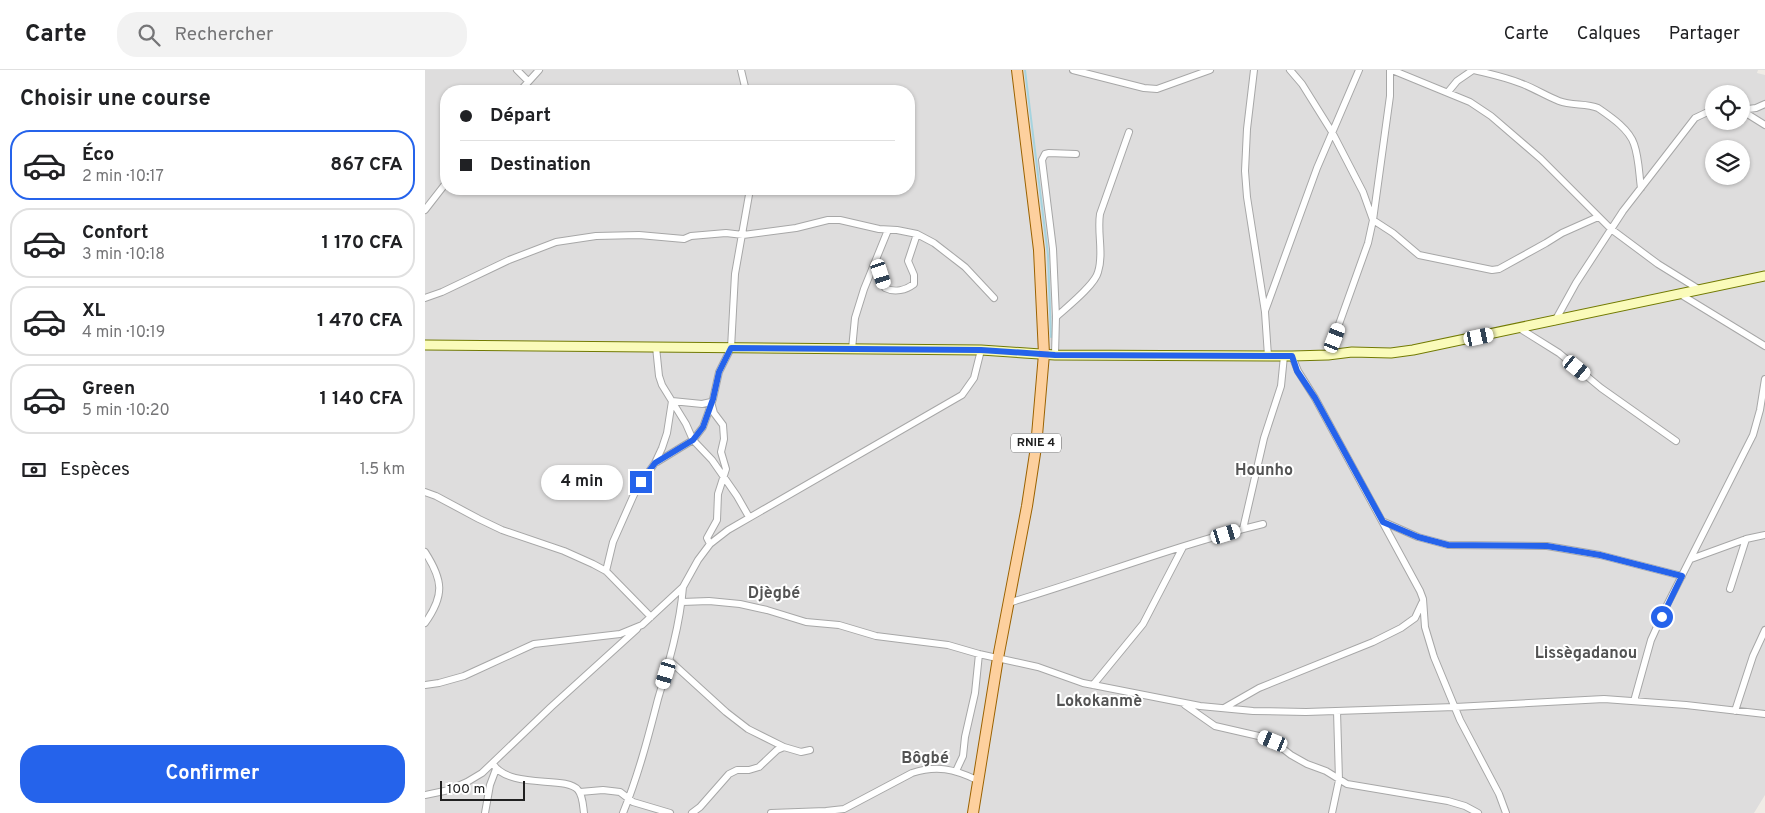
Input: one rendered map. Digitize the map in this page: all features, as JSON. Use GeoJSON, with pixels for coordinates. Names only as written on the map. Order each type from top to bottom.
{"type":"FeatureCollection","features":[{"type":"Feature","properties":{"kind":"main road","name":"RNIE 4"},"geometry":{"type":"LineString","coordinates":[[973,813],[998,658],[1027,506],[1044,354],[1047,249],[1017,70]]}},
{"type":"Feature","properties":{"kind":"street"},"geometry":{"type":"LineString","coordinates":[[517,70],[528,81]]}},
{"type":"Feature","properties":{"kind":"street"},"geometry":{"type":"LineString","coordinates":[[524,85],[539,70]]}},
{"type":"Feature","properties":{"kind":"street"},"geometry":{"type":"LineString","coordinates":[[741,70],[745,85]]}},
{"type":"Feature","properties":{"kind":"street"},"geometry":{"type":"LineString","coordinates":[[1073,70],[1144,88],[1157,89],[1210,70]]}},
{"type":"Feature","properties":{"kind":"street"},"geometry":{"type":"LineString","coordinates":[[1254,70],[1247,129],[1245,171],[1247,197],[1265,312],[1268,356]]}},
{"type":"Feature","properties":{"kind":"street"},"geometry":{"type":"LineString","coordinates":[[1290,70],[1302,84],[1332,132],[1363,192],[1373,220],[1419,255],[1492,270],[1506,266],[1562,232],[1598,217]]}},
{"type":"Feature","properties":{"kind":"street"},"geometry":{"type":"LineString","coordinates":[[1265,312],[1317,168],[1359,70]]}},
{"type":"Feature","properties":{"kind":"street"},"geometry":{"type":"LineString","coordinates":[[1328,355],[1368,243],[1373,220],[1390,96],[1391,70],[1448,92],[1469,102],[1491,116],[1541,160],[1611,229],[1658,264],[1700,290]]}},
{"type":"Feature","properties":{"kind":"street"},"geometry":{"type":"LineString","coordinates":[[1448,92],[1457,81],[1473,70],[1514,80],[1561,102],[1594,106],[1621,126],[1635,144],[1641,188]]}},
{"type":"Feature","properties":{"kind":"street"},"geometry":{"type":"LineString","coordinates":[[1750,109],[1765,104]]}},
{"type":"Feature","properties":{"kind":"street"},"geometry":{"type":"LineString","coordinates":[[1555,321],[1576,283],[1611,229],[1695,118],[1705,113]]}},
{"type":"Feature","properties":{"kind":"street"},"geometry":{"type":"LineString","coordinates":[[1750,115],[1765,124]]}},
{"type":"Feature","properties":{"kind":"street"},"geometry":{"type":"LineString","coordinates":[[1056,317],[1089,287],[1098,274],[1100,214],[1129,132]]}},
{"type":"Feature","properties":{"kind":"street"},"geometry":{"type":"LineString","coordinates":[[1055,355],[1056,317],[1047,249],[1042,160],[1045,154],[1049,153],[1076,154]]}},
{"type":"Feature","properties":{"kind":"street"},"geometry":{"type":"LineString","coordinates":[[425,210],[440,191]]}},
{"type":"Feature","properties":{"kind":"street"},"geometry":{"type":"LineString","coordinates":[[655,463],[693,440],[703,427],[711,405],[719,372],[731,348],[735,274],[749,195]]}},
{"type":"Feature","properties":{"kind":"street"},"geometry":{"type":"LineString","coordinates":[[425,298],[443,292],[509,260],[557,242],[596,236],[639,235],[684,239],[691,236],[726,233],[743,235],[796,228],[828,220],[847,221],[867,227],[917,234],[934,243],[965,267],[994,298]]}},
{"type":"Feature","properties":{"kind":"street"},"geometry":{"type":"LineString","coordinates":[[852,349],[855,318],[888,230]]}},
{"type":"Feature","properties":{"kind":"street"},"geometry":{"type":"LineString","coordinates":[[873,271],[880,270],[885,288],[890,291],[906,289],[914,284],[914,275],[908,261],[917,234]]}},
{"type":"Feature","properties":{"kind":"street"},"geometry":{"type":"LineString","coordinates":[[425,345],[981,350],[1055,355],[1288,356],[1352,352],[1391,353],[1555,321],[1765,276]]}},
{"type":"Feature","properties":{"kind":"street"},"geometry":{"type":"LineString","coordinates":[[1680,294],[1765,346]]}},
{"type":"Feature","properties":{"kind":"street"},"geometry":{"type":"LineString","coordinates":[[1519,328],[1559,353],[1609,394],[1676,441]]}},
{"type":"Feature","properties":{"kind":"street"},"geometry":{"type":"LineString","coordinates":[[657,346],[659,376],[662,385],[686,424],[693,440],[712,460],[749,517]]}},
{"type":"Feature","properties":{"kind":"street"},"geometry":{"type":"LineString","coordinates":[[425,795],[449,790],[495,766],[551,707],[683,587],[698,560],[711,544],[728,530],[961,395],[974,378],[981,350]]}},
{"type":"Feature","properties":{"kind":"street"},"geometry":{"type":"LineString","coordinates":[[1288,356],[1315,398],[1423,599],[1426,632],[1434,657],[1455,707],[1499,794],[1506,813]]}},
{"type":"Feature","properties":{"kind":"street"},"geometry":{"type":"LineString","coordinates":[[1243,529],[1264,438],[1281,386],[1288,356]]}},
{"type":"Feature","properties":{"kind":"street"},"geometry":{"type":"LineString","coordinates":[[1634,701],[1651,640],[1753,435],[1761,410],[1765,380]]}},
{"type":"Feature","properties":{"kind":"street"},"geometry":{"type":"LineString","coordinates":[[672,401],[702,404],[711,402],[714,413],[723,425],[724,439],[721,452],[726,469],[718,494],[717,520],[707,538],[711,544]]}},
{"type":"Feature","properties":{"kind":"street"},"geometry":{"type":"LineString","coordinates":[[606,571],[613,542],[632,499],[637,488],[655,463],[667,433],[672,401]]}},
{"type":"Feature","properties":{"kind":"street"},"geometry":{"type":"LineString","coordinates":[[712,460],[721,452]]}},
{"type":"Feature","properties":{"kind":"street"},"geometry":{"type":"LineString","coordinates":[[425,492],[501,530],[564,551],[606,571],[651,616]]}},
{"type":"Feature","properties":{"kind":"street"},"geometry":{"type":"LineString","coordinates":[[1383,522],[1418,537],[1448,545],[1556,547],[1607,556],[1682,576]]}},
{"type":"Feature","properties":{"kind":"street"},"geometry":{"type":"LineString","coordinates":[[1008,603],[1183,547],[1263,524]]}},
{"type":"Feature","properties":{"kind":"street"},"geometry":{"type":"LineString","coordinates":[[1691,559],[1746,539],[1765,535]]}},
{"type":"Feature","properties":{"kind":"street"},"geometry":{"type":"LineString","coordinates":[[1730,589],[1746,539]]}},
{"type":"Feature","properties":{"kind":"street"},"geometry":{"type":"LineString","coordinates":[[1093,685],[1143,624],[1183,547]]}},
{"type":"Feature","properties":{"kind":"street"},"geometry":{"type":"LineString","coordinates":[[425,552],[435,567],[440,587],[435,609],[425,623]]}},
{"type":"Feature","properties":{"kind":"street"},"geometry":{"type":"LineString","coordinates":[[623,813],[637,778],[670,661],[682,602],[683,587]]}},
{"type":"Feature","properties":{"kind":"street"},"geometry":{"type":"LineString","coordinates":[[1224,708],[1259,688],[1373,642],[1411,622],[1417,615],[1423,599]]}},
{"type":"Feature","properties":{"kind":"street"},"geometry":{"type":"LineString","coordinates":[[682,602],[709,601],[740,604],[806,622],[839,625],[876,636],[940,644],[1038,667],[1093,685],[1182,703],[1253,711],[1337,711],[1455,707],[1604,699],[1765,714]]}},
{"type":"Feature","properties":{"kind":"street"},"geometry":{"type":"LineString","coordinates":[[425,685],[464,676],[534,644],[620,634],[641,625]]}},
{"type":"Feature","properties":{"kind":"street"},"geometry":{"type":"LineString","coordinates":[[1735,711],[1753,656],[1765,630]]}},
{"type":"Feature","properties":{"kind":"street"},"geometry":{"type":"LineString","coordinates":[[956,770],[963,756],[965,737],[975,693],[979,654]]}},
{"type":"Feature","properties":{"kind":"street"},"geometry":{"type":"LineString","coordinates":[[670,661],[726,712],[748,729],[784,747],[801,752],[811,750]]}},
{"type":"Feature","properties":{"kind":"street"},"geometry":{"type":"LineString","coordinates":[[1182,703],[1215,726],[1273,741],[1291,755],[1307,764],[1326,771],[1339,780],[1355,786],[1448,801],[1465,806],[1478,813]]}},
{"type":"Feature","properties":{"kind":"street"},"geometry":{"type":"LineString","coordinates":[[1332,813],[1339,780],[1337,711]]}},
{"type":"Feature","properties":{"kind":"street"},"geometry":{"type":"LineString","coordinates":[[692,813],[701,807],[729,774],[737,770],[749,770],[759,767],[777,750],[784,747]]}},
{"type":"Feature","properties":{"kind":"street"},"geometry":{"type":"LineString","coordinates":[[495,766],[503,773],[526,780],[569,785],[580,792],[613,791],[623,794],[629,799],[670,813]]}},
{"type":"Feature","properties":{"kind":"street"},"geometry":{"type":"LineString","coordinates":[[485,813],[495,766]]}},
{"type":"Feature","properties":{"kind":"street"},"geometry":{"type":"LineString","coordinates":[[771,813],[838,812],[920,770],[943,768],[956,770],[977,780]]}},
{"type":"Feature","properties":{"kind":"street"},"geometry":{"type":"LineString","coordinates":[[580,792],[584,813]]}},
{"type":"Feature","properties":{"kind":"shaded area"},"geometry":{"type":"Polygon","coordinates":[[[425,70],[1758,70],[1757,73],[1765,75],[1765,795],[1754,813],[425,813],[425,70]]]}},
{"type":"Feature","properties":{"kind":"waterway"},"geometry":{"type":"LineString","coordinates":[[1025,70],[1048,255],[1051,337]]}},
{"type":"Feature","properties":{"kind":"district","name":"Hounho"},"geometry":{"type":"Point","coordinates":[1264,471]}},
{"type":"Feature","properties":{"kind":"district","name":"Djègbé"},"geometry":{"type":"Point","coordinates":[774,594]}},
{"type":"Feature","properties":{"kind":"district","name":"Lissègadanou"},"geometry":{"type":"Point","coordinates":[1586,654]}},
{"type":"Feature","properties":{"kind":"district","name":"Lokokanmè"},"geometry":{"type":"Point","coordinates":[1099,702]}},
{"type":"Feature","properties":{"kind":"district","name":"Bôgbé"},"geometry":{"type":"Point","coordinates":[925,759]}},
{"type":"Feature","properties":{"kind":"route"},"geometry":{"type":"LineString","coordinates":[[641,482],[655,463],[693,440],[703,427],[713,399],[719,372],[731,348],[981,350],[1055,355],[1292,356],[1297,371],[1315,398],[1383,522],[1418,537],[1448,545],[1547,546],[1580,550],[1682,576],[1662,617]]}}]}
